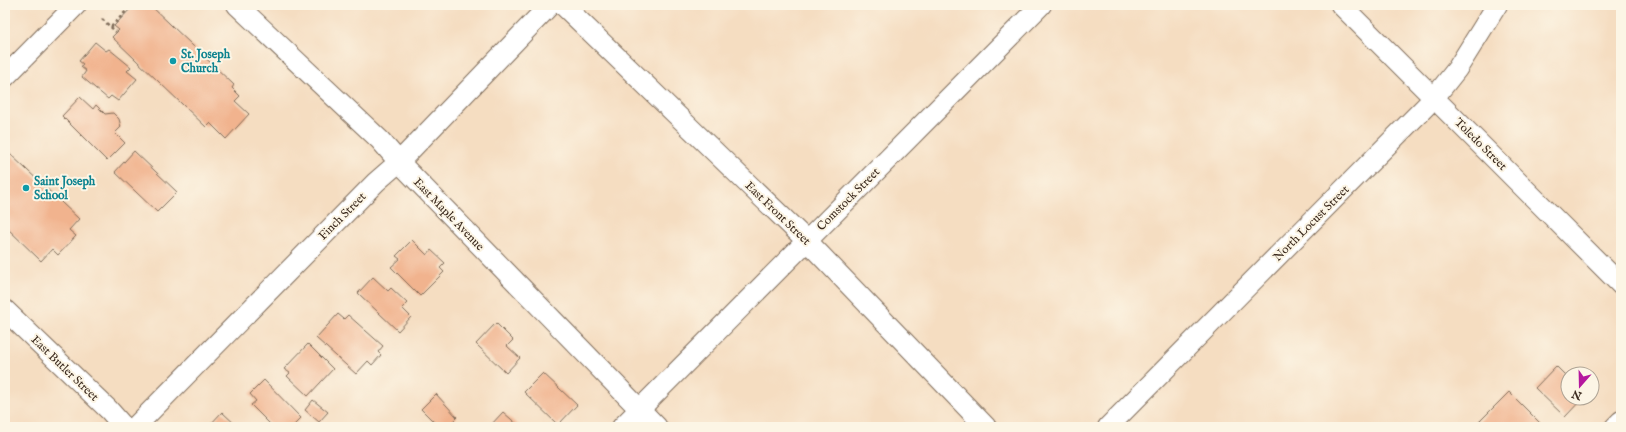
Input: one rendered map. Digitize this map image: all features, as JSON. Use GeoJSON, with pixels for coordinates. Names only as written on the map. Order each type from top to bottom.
{"type":"FeatureCollection","features":[{"type":"Feature","properties":{"kind":"street"},"geometry":{"type":"LineString","coordinates":[[5,77],[76,5]]}},
{"type":"Feature","properties":{"kind":"street","name":"East Maple Avenue"},"geometry":{"type":"LineString","coordinates":[[237,5],[380,140],[399,162],[657,427]]}},
{"type":"Feature","properties":{"kind":"street","name":"Finch Street"},"geometry":{"type":"LineString","coordinates":[[135,427],[370,188],[399,162],[550,5]]}},
{"type":"Feature","properties":{"kind":"street","name":"East Front Street"},"geometry":{"type":"LineString","coordinates":[[563,5],[807,241],[986,427]]}},
{"type":"Feature","properties":{"kind":"street","name":"Comstock Street"},"geometry":{"type":"LineString","coordinates":[[622,427],[1041,5]]}},
{"type":"Feature","properties":{"kind":"street","name":"Toledo Street"},"geometry":{"type":"LineString","coordinates":[[1341,5],[1621,285]]}},
{"type":"Feature","properties":{"kind":"street","name":"North Locust Street"},"geometry":{"type":"LineString","coordinates":[[1108,427],[1434,98],[1457,69],[1497,5]]}},
{"type":"Feature","properties":{"kind":"street","name":"East Butler Street"},"geometry":{"type":"LineString","coordinates":[[5,310],[109,410],[124,427]]}},
{"type":"Feature","properties":{"kind":"street"},"geometry":{"type":"LineString","coordinates":[[1616,427],[1621,421]]}},
{"type":"Feature","properties":{"kind":"path"},"geometry":{"type":"LineString","coordinates":[[111,27],[132,5]]}},
{"type":"Feature","properties":{"kind":"path"},"geometry":{"type":"LineString","coordinates":[[102,19],[116,32]]}},
{"type":"Feature","properties":{"kind":"building","name":"St. Joseph Church"},"geometry":{"type":"Polygon","coordinates":[[[134,5],[139,8],[142,5],[150,5],[234,85],[232,88],[240,96],[235,101],[249,114],[226,139],[210,123],[206,127],[112,37],[119,30],[114,26],[134,5]]]}},
{"type":"Feature","properties":{"kind":"building"},"geometry":{"type":"Polygon","coordinates":[[[95,42],[106,51],[109,49],[131,67],[127,71],[137,79],[118,101],[111,96],[108,99],[82,77],[86,71],[81,67],[83,64],[79,61],[95,42]]]}},
{"type":"Feature","properties":{"kind":"building"},"geometry":{"type":"Polygon","coordinates":[[[80,97],[93,109],[96,105],[105,114],[113,113],[119,119],[121,127],[115,133],[125,143],[107,161],[62,116],[80,97]]]}},
{"type":"Feature","properties":{"kind":"building"},"geometry":{"type":"Polygon","coordinates":[[[134,151],[177,192],[157,212],[115,172],[134,151]]]}},
{"type":"Feature","properties":{"kind":"building","name":"Saint Joseph School"},"geometry":{"type":"Polygon","coordinates":[[[9,153],[79,219],[69,230],[76,236],[58,255],[52,249],[41,261],[5,226],[5,158],[9,153]]]}},
{"type":"Feature","properties":{"kind":"building"},"geometry":{"type":"Polygon","coordinates":[[[412,240],[427,255],[431,250],[445,263],[440,268],[444,272],[420,296],[391,267],[400,259],[396,256],[412,240]]]}},
{"type":"Feature","properties":{"kind":"building"},"geometry":{"type":"Polygon","coordinates":[[[373,277],[388,291],[391,288],[407,303],[402,308],[411,317],[398,331],[358,293],[373,277]]]}},
{"type":"Feature","properties":{"kind":"building"},"geometry":{"type":"Polygon","coordinates":[[[338,314],[344,319],[348,315],[383,346],[378,352],[381,355],[372,365],[368,361],[356,374],[316,338],[338,314]]]}},
{"type":"Feature","properties":{"kind":"building"},"geometry":{"type":"Polygon","coordinates":[[[496,323],[513,340],[507,346],[520,358],[506,373],[476,344],[496,323]]]}},
{"type":"Feature","properties":{"kind":"building"},"geometry":{"type":"Polygon","coordinates":[[[308,344],[333,369],[308,396],[287,376],[290,373],[284,369],[308,344]]]}},
{"type":"Feature","properties":{"kind":"building"},"geometry":{"type":"Polygon","coordinates":[[[1556,366],[1560,370],[1560,406],[1575,406],[1565,417],[1535,388],[1556,366]]]}},
{"type":"Feature","properties":{"kind":"building"},"geometry":{"type":"Polygon","coordinates":[[[543,373],[577,405],[558,425],[524,392],[543,373]]]}},
{"type":"Feature","properties":{"kind":"building"},"geometry":{"type":"Polygon","coordinates":[[[264,380],[301,418],[292,427],[273,427],[251,405],[256,401],[250,394],[264,380]]]}},
{"type":"Feature","properties":{"kind":"building"},"geometry":{"type":"Polygon","coordinates":[[[1509,392],[1542,425],[1540,427],[1482,427],[1478,423],[1509,392]]]}},
{"type":"Feature","properties":{"kind":"building"},"geometry":{"type":"Polygon","coordinates":[[[436,394],[457,417],[447,427],[439,427],[421,409],[436,394]]]}},
{"type":"Feature","properties":{"kind":"building"},"geometry":{"type":"Polygon","coordinates":[[[313,400],[328,412],[319,422],[305,410],[313,400]]]}},
{"type":"Feature","properties":{"kind":"building"},"geometry":{"type":"Polygon","coordinates":[[[222,412],[238,427],[208,427],[222,412]]]}},
{"type":"Feature","properties":{"kind":"building"},"geometry":{"type":"Polygon","coordinates":[[[503,412],[520,427],[489,427],[503,412]]]}},
{"type":"Feature","properties":{"kind":"place","name":"St. Joseph Church"},"geometry":{"type":"Point","coordinates":[173,61]}},
{"type":"Feature","properties":{"kind":"place","name":"Saint Joseph School"},"geometry":{"type":"Point","coordinates":[26,188]}}]}
